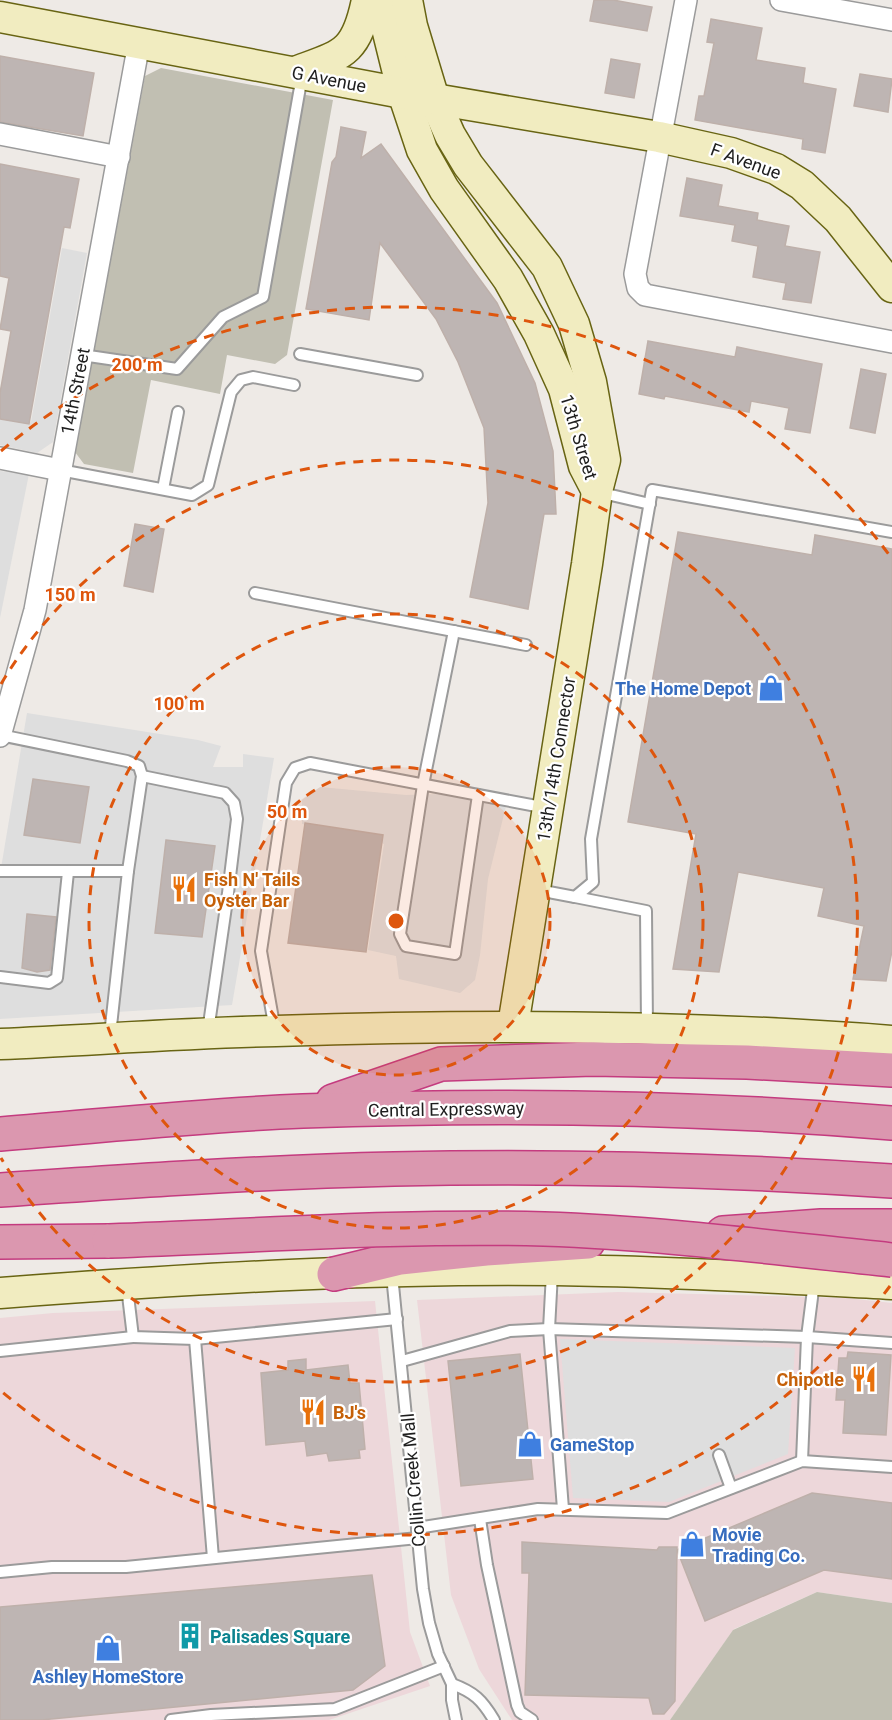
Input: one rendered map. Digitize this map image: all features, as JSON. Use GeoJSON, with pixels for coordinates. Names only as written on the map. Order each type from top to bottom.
{"type":"FeatureCollection","features":[{"type":"Feature","properties":{"kind":"highway"},"geometry":{"type":"LineString","coordinates":[[303,1111],[441,1064],[593,1059],[747,1062],[891,1047]]}},
{"type":"Feature","properties":{"kind":"highway","name":"Central Expressway"},"geometry":{"type":"LineString","coordinates":[[0,1134],[303,1111],[589,1109],[738,1113],[892,1123]]}},
{"type":"Feature","properties":{"kind":"highway"},"geometry":{"type":"LineString","coordinates":[[0,1190],[241,1175],[468,1168],[696,1171],[892,1181]]}},
{"type":"Feature","properties":{"kind":"highway"},"geometry":{"type":"LineString","coordinates":[[334,1274],[400,1258],[486,1249],[821,1226],[892,1226]]}},
{"type":"Feature","properties":{"kind":"highway"},"geometry":{"type":"LineString","coordinates":[[0,1242],[109,1241],[358,1229],[546,1229],[667,1237],[892,1260]]}},
{"type":"Feature","properties":{"kind":"street"},"geometry":{"type":"LineString","coordinates":[[298,73],[334,57],[354,41],[362,26],[368,0]]}},
{"type":"Feature","properties":{"kind":"street"},"geometry":{"type":"LineString","coordinates":[[380,0],[403,93]]}},
{"type":"Feature","properties":{"kind":"street"},"geometry":{"type":"LineString","coordinates":[[407,0],[412,26],[434,99]]}},
{"type":"Feature","properties":{"kind":"street"},"geometry":{"type":"LineString","coordinates":[[686,0],[635,274],[638,288],[645,295],[892,342]]}},
{"type":"Feature","properties":{"kind":"street"},"geometry":{"type":"LineString","coordinates":[[781,0],[892,20]]}},
{"type":"Feature","properties":{"kind":"street","name":"G Avenue"},"geometry":{"type":"LineString","coordinates":[[0,17],[434,99],[659,138]]}},
{"type":"Feature","properties":{"kind":"street","name":"14th Street"},"geometry":{"type":"LineString","coordinates":[[0,736],[35,610],[139,43]]}},
{"type":"Feature","properties":{"kind":"street","name":"13th Street"},"geometry":{"type":"LineString","coordinates":[[403,93],[422,150],[444,189],[508,279],[539,334],[564,389],[584,466],[597,492]]}},
{"type":"Feature","properties":{"kind":"street","name":"13th Street"},"geometry":{"type":"LineString","coordinates":[[434,99],[450,135],[468,165],[547,267],[574,324],[591,382],[606,460],[597,492]]}},
{"type":"Feature","properties":{"kind":"street"},"geometry":{"type":"LineString","coordinates":[[0,134],[119,157]]}},
{"type":"Feature","properties":{"kind":"street","name":"F Avenue"},"geometry":{"type":"LineString","coordinates":[[659,138],[748,158],[776,169],[802,185],[838,219],[892,287]]}},
{"type":"Feature","properties":{"kind":"street"},"geometry":{"type":"LineString","coordinates":[[0,458],[60,470]]}},
{"type":"Feature","properties":{"kind":"street","name":"13th/14th Connector"},"geometry":{"type":"LineString","coordinates":[[513,1026],[597,492]]}},
{"type":"Feature","properties":{"kind":"street"},"geometry":{"type":"LineString","coordinates":[[0,1044],[275,1031],[513,1026],[763,1032],[891,1047]]}},
{"type":"Feature","properties":{"kind":"street"},"geometry":{"type":"LineString","coordinates":[[0,1293],[127,1283],[392,1271],[552,1270],[753,1276],[892,1284]]}},
{"type":"Feature","properties":{"kind":"lane"},"geometry":{"type":"LineString","coordinates":[[82,355],[177,369],[223,317],[263,297],[298,73]]}},
{"type":"Feature","properties":{"kind":"lane"},"geometry":{"type":"LineString","coordinates":[[300,354],[417,375]]}},
{"type":"Feature","properties":{"kind":"lane"},"geometry":{"type":"LineString","coordinates":[[60,470],[192,495],[208,485],[231,392],[241,380],[253,377],[294,385]]}},
{"type":"Feature","properties":{"kind":"lane"},"geometry":{"type":"LineString","coordinates":[[163,489],[178,412]]}},
{"type":"Feature","properties":{"kind":"lane"},"geometry":{"type":"LineString","coordinates":[[575,897],[593,882],[591,839],[652,490],[892,532]]}},
{"type":"Feature","properties":{"kind":"lane"},"geometry":{"type":"LineString","coordinates":[[597,492],[650,504]]}},
{"type":"Feature","properties":{"kind":"lane"},"geometry":{"type":"LineString","coordinates":[[255,593],[526,645]]}},
{"type":"Feature","properties":{"kind":"lane"},"geometry":{"type":"LineString","coordinates":[[454,631],[423,785],[400,934],[406,946],[455,954],[478,795]]}},
{"type":"Feature","properties":{"kind":"lane"},"geometry":{"type":"LineString","coordinates":[[0,736],[127,761],[139,766],[142,776],[128,871],[109,1040]]}},
{"type":"Feature","properties":{"kind":"lane"},"geometry":{"type":"LineString","coordinates":[[275,1031],[261,951],[286,783],[295,768],[310,763],[548,808]]}},
{"type":"Feature","properties":{"kind":"lane"},"geometry":{"type":"LineString","coordinates":[[142,776],[225,794],[234,803],[237,819],[208,1034]]}},
{"type":"Feature","properties":{"kind":"lane"},"geometry":{"type":"LineString","coordinates":[[0,871],[128,871]]}},
{"type":"Feature","properties":{"kind":"lane"},"geometry":{"type":"LineString","coordinates":[[0,976],[49,983],[57,978],[68,872]]}},
{"type":"Feature","properties":{"kind":"lane"},"geometry":{"type":"LineString","coordinates":[[534,890],[646,911],[647,1029]]}},
{"type":"Feature","properties":{"kind":"lane"},"geometry":{"type":"LineString","coordinates":[[552,1270],[549,1329],[563,1509]]}},
{"type":"Feature","properties":{"kind":"lane","name":"Collin Creek Mall"},"geometry":{"type":"LineString","coordinates":[[392,1271],[429,1623],[452,1684],[456,1720]]}},
{"type":"Feature","properties":{"kind":"lane"},"geometry":{"type":"LineString","coordinates":[[802,1461],[807,1336],[814,1280]]}},
{"type":"Feature","properties":{"kind":"lane"},"geometry":{"type":"LineString","coordinates":[[127,1283],[133,1337]]}},
{"type":"Feature","properties":{"kind":"lane"},"geometry":{"type":"LineString","coordinates":[[0,1351],[133,1337],[195,1339],[397,1319]]}},
{"type":"Feature","properties":{"kind":"lane"},"geometry":{"type":"LineString","coordinates":[[402,1361],[510,1330],[807,1336],[892,1343]]}},
{"type":"Feature","properties":{"kind":"lane"},"geometry":{"type":"LineString","coordinates":[[195,1339],[213,1558]]}},
{"type":"Feature","properties":{"kind":"lane"},"geometry":{"type":"LineString","coordinates":[[719,1455],[731,1488]]}},
{"type":"Feature","properties":{"kind":"lane"},"geometry":{"type":"LineString","coordinates":[[0,1572],[52,1567],[126,1567],[213,1558],[418,1533],[538,1509],[667,1513],[802,1461],[892,1467]]}},
{"type":"Feature","properties":{"kind":"lane"},"geometry":{"type":"LineString","coordinates":[[480,1519],[487,1565],[517,1705],[520,1712],[532,1720]]}},
{"type":"Feature","properties":{"kind":"lane"},"geometry":{"type":"LineString","coordinates":[[171,1720],[211,1715],[334,1709],[444,1666]]}},
{"type":"Feature","properties":{"kind":"lane"},"geometry":{"type":"LineString","coordinates":[[452,1684],[467,1690],[483,1702],[494,1720]]}},
{"type":"Feature","properties":{"kind":"shaded area"},"geometry":{"type":"Polygon","coordinates":[[[161,68],[333,100],[287,355],[275,364],[227,355],[220,394],[151,380],[133,473],[84,464],[75,452],[145,76],[161,68]]]}},
{"type":"Feature","properties":{"kind":"shaded area"},"geometry":{"type":"Polygon","coordinates":[[[62,248],[87,253],[53,442],[37,453],[0,445],[0,416],[31,422],[62,248]]]}},
{"type":"Feature","properties":{"kind":"shaded area"},"geometry":{"type":"Polygon","coordinates":[[[0,471],[29,474],[0,618],[0,471]]]}},
{"type":"Feature","properties":{"kind":"shaded area"},"geometry":{"type":"Polygon","coordinates":[[[27,713],[198,740],[221,746],[213,767],[243,767],[243,754],[274,758],[232,1005],[0,1019],[0,874],[27,713]]]}},
{"type":"Feature","properties":{"kind":"shaded area"},"geometry":{"type":"Polygon","coordinates":[[[320,787],[406,795],[443,794],[506,806],[488,879],[475,980],[460,993],[399,979],[396,956],[368,950],[384,844],[365,835],[302,824],[302,800],[320,787]]]}},
{"type":"Feature","properties":{"kind":"shaded area"},"geometry":{"type":"Polygon","coordinates":[[[618,1292],[847,1298],[892,1303],[892,1603],[817,1592],[734,1629],[670,1720],[512,1720],[479,1669],[451,1595],[417,1300],[618,1292]]]}},
{"type":"Feature","properties":{"kind":"shaded area"},"geometry":{"type":"Polygon","coordinates":[[[375,1301],[410,1632],[430,1686],[329,1720],[0,1720],[0,1318],[53,1313],[375,1301]]]}},
{"type":"Feature","properties":{"kind":"shaded area"},"geometry":{"type":"Polygon","coordinates":[[[560,1339],[795,1348],[788,1454],[669,1502],[573,1498],[560,1339]]]}},
{"type":"Feature","properties":{"kind":"shaded area"},"geometry":{"type":"Polygon","coordinates":[[[817,1592],[892,1603],[892,1720],[670,1720],[733,1630],[817,1592]]]}},
{"type":"Feature","properties":{"kind":"building"},"geometry":{"type":"Polygon","coordinates":[[[594,0],[613,0],[652,7],[647,31],[590,21],[594,0]]]}},
{"type":"Feature","properties":{"kind":"building"},"geometry":{"type":"Polygon","coordinates":[[[711,19],[762,28],[756,60],[805,68],[803,83],[836,89],[825,153],[802,149],[803,139],[695,120],[699,96],[704,96],[714,43],[707,42],[711,19]]]}},
{"type":"Feature","properties":{"kind":"building"},"geometry":{"type":"Polygon","coordinates":[[[0,56],[94,73],[83,136],[0,122],[0,56]]]}},
{"type":"Feature","properties":{"kind":"building"},"geometry":{"type":"Polygon","coordinates":[[[611,59],[640,64],[634,98],[605,93],[611,59]]]}},
{"type":"Feature","properties":{"kind":"building"},"geometry":{"type":"Polygon","coordinates":[[[860,74],[892,79],[888,112],[854,106],[860,74]]]}},
{"type":"Feature","properties":{"kind":"building"},"geometry":{"type":"Polygon","coordinates":[[[341,127],[366,132],[361,158],[381,144],[497,303],[535,383],[553,451],[556,514],[544,514],[528,609],[470,597],[488,503],[484,428],[458,362],[436,319],[380,243],[369,320],[306,309],[332,162],[336,157],[341,127]]]}},
{"type":"Feature","properties":{"kind":"building"},"geometry":{"type":"Polygon","coordinates":[[[0,164],[79,179],[70,228],[64,227],[29,424],[0,419],[0,393],[11,331],[0,329],[9,278],[0,276],[0,164]]]}},
{"type":"Feature","properties":{"kind":"building"},"geometry":{"type":"Polygon","coordinates":[[[687,178],[722,185],[718,206],[758,213],[757,220],[789,226],[785,246],[820,252],[811,303],[783,299],[786,283],[753,277],[758,246],[732,241],[735,225],[680,216],[687,178]]]}},
{"type":"Feature","properties":{"kind":"building"},"geometry":{"type":"Polygon","coordinates":[[[648,341],[735,357],[737,347],[822,364],[810,433],[785,429],[789,408],[751,401],[749,412],[665,396],[664,399],[639,394],[648,341]]]}},
{"type":"Feature","properties":{"kind":"building"},"geometry":{"type":"Polygon","coordinates":[[[861,369],[886,374],[875,433],[850,428],[861,369]]]}},
{"type":"Feature","properties":{"kind":"building"},"geometry":{"type":"Polygon","coordinates":[[[135,524],[164,529],[153,592],[124,586],[135,524]]]}},
{"type":"Feature","properties":{"kind":"building","name":"The Home Depot"},"geometry":{"type":"Polygon","coordinates":[[[678,532],[812,555],[815,535],[892,549],[892,951],[886,981],[853,979],[864,926],[818,916],[824,888],[738,872],[719,972],[673,969],[696,834],[628,822],[678,532]]]}},
{"type":"Feature","properties":{"kind":"building"},"geometry":{"type":"Polygon","coordinates":[[[33,779],[89,787],[80,843],[24,835],[33,779]]]}},
{"type":"Feature","properties":{"kind":"building"},"geometry":{"type":"Polygon","coordinates":[[[305,823],[383,835],[366,952],[288,943],[305,823]]]}},
{"type":"Feature","properties":{"kind":"building","name":"Fish N' Tails Oyster Bar"},"geometry":{"type":"Polygon","coordinates":[[[166,840],[215,846],[202,937],[155,933],[166,840]]]}},
{"type":"Feature","properties":{"kind":"building"},"geometry":{"type":"Polygon","coordinates":[[[27,914],[56,917],[50,970],[37,972],[22,968],[27,914]]]}},
{"type":"Feature","properties":{"kind":"building","name":"Chipotle"},"geometry":{"type":"Polygon","coordinates":[[[848,1352],[891,1355],[886,1435],[843,1433],[845,1400],[836,1400],[839,1358],[847,1358],[848,1352]]]}},
{"type":"Feature","properties":{"kind":"building"},"geometry":{"type":"Polygon","coordinates":[[[520,1354],[533,1479],[461,1486],[448,1361],[520,1354]]]}},
{"type":"Feature","properties":{"kind":"building","name":"BJ's"},"geometry":{"type":"Polygon","coordinates":[[[306,1359],[306,1370],[348,1365],[350,1383],[359,1383],[365,1449],[359,1450],[360,1458],[329,1461],[327,1453],[307,1456],[305,1441],[266,1445],[261,1373],[288,1370],[288,1361],[306,1359]]]}},
{"type":"Feature","properties":{"kind":"building"},"geometry":{"type":"Polygon","coordinates":[[[812,1493],[892,1503],[892,1579],[824,1570],[705,1621],[677,1550],[812,1493]]]}},
{"type":"Feature","properties":{"kind":"building"},"geometry":{"type":"Polygon","coordinates":[[[522,1542],[657,1550],[659,1547],[677,1547],[675,1701],[664,1714],[653,1714],[649,1698],[525,1695],[529,1573],[522,1573],[522,1542]]]}},
{"type":"Feature","properties":{"kind":"building","name":"Palisades Square"},"geometry":{"type":"Polygon","coordinates":[[[372,1575],[385,1666],[353,1690],[41,1720],[0,1720],[0,1607],[372,1575]]]}},
{"type":"Feature","properties":{"kind":"place","name":"The Home Depot"},"geometry":{"type":"Point","coordinates":[771,688]}},
{"type":"Feature","properties":{"kind":"place","name":"Fish N' Tails Oyster Bar"},"geometry":{"type":"Point","coordinates":[184,889]}},
{"type":"Feature","properties":{"kind":"place","name":"Chipotle"},"geometry":{"type":"Point","coordinates":[864,1379]}},
{"type":"Feature","properties":{"kind":"place","name":"BJ's"},"geometry":{"type":"Point","coordinates":[313,1412]}},
{"type":"Feature","properties":{"kind":"place","name":"GameStop"},"geometry":{"type":"Point","coordinates":[530,1444]}},
{"type":"Feature","properties":{"kind":"place","name":"Movie Trading Co."},"geometry":{"type":"Point","coordinates":[692,1544]}},
{"type":"Feature","properties":{"kind":"place","name":"Palisades Square"},"geometry":{"type":"Point","coordinates":[190,1636]}},
{"type":"Feature","properties":{"kind":"place","name":"Ashley HomeStore"},"geometry":{"type":"Point","coordinates":[108,1648]}}]}
